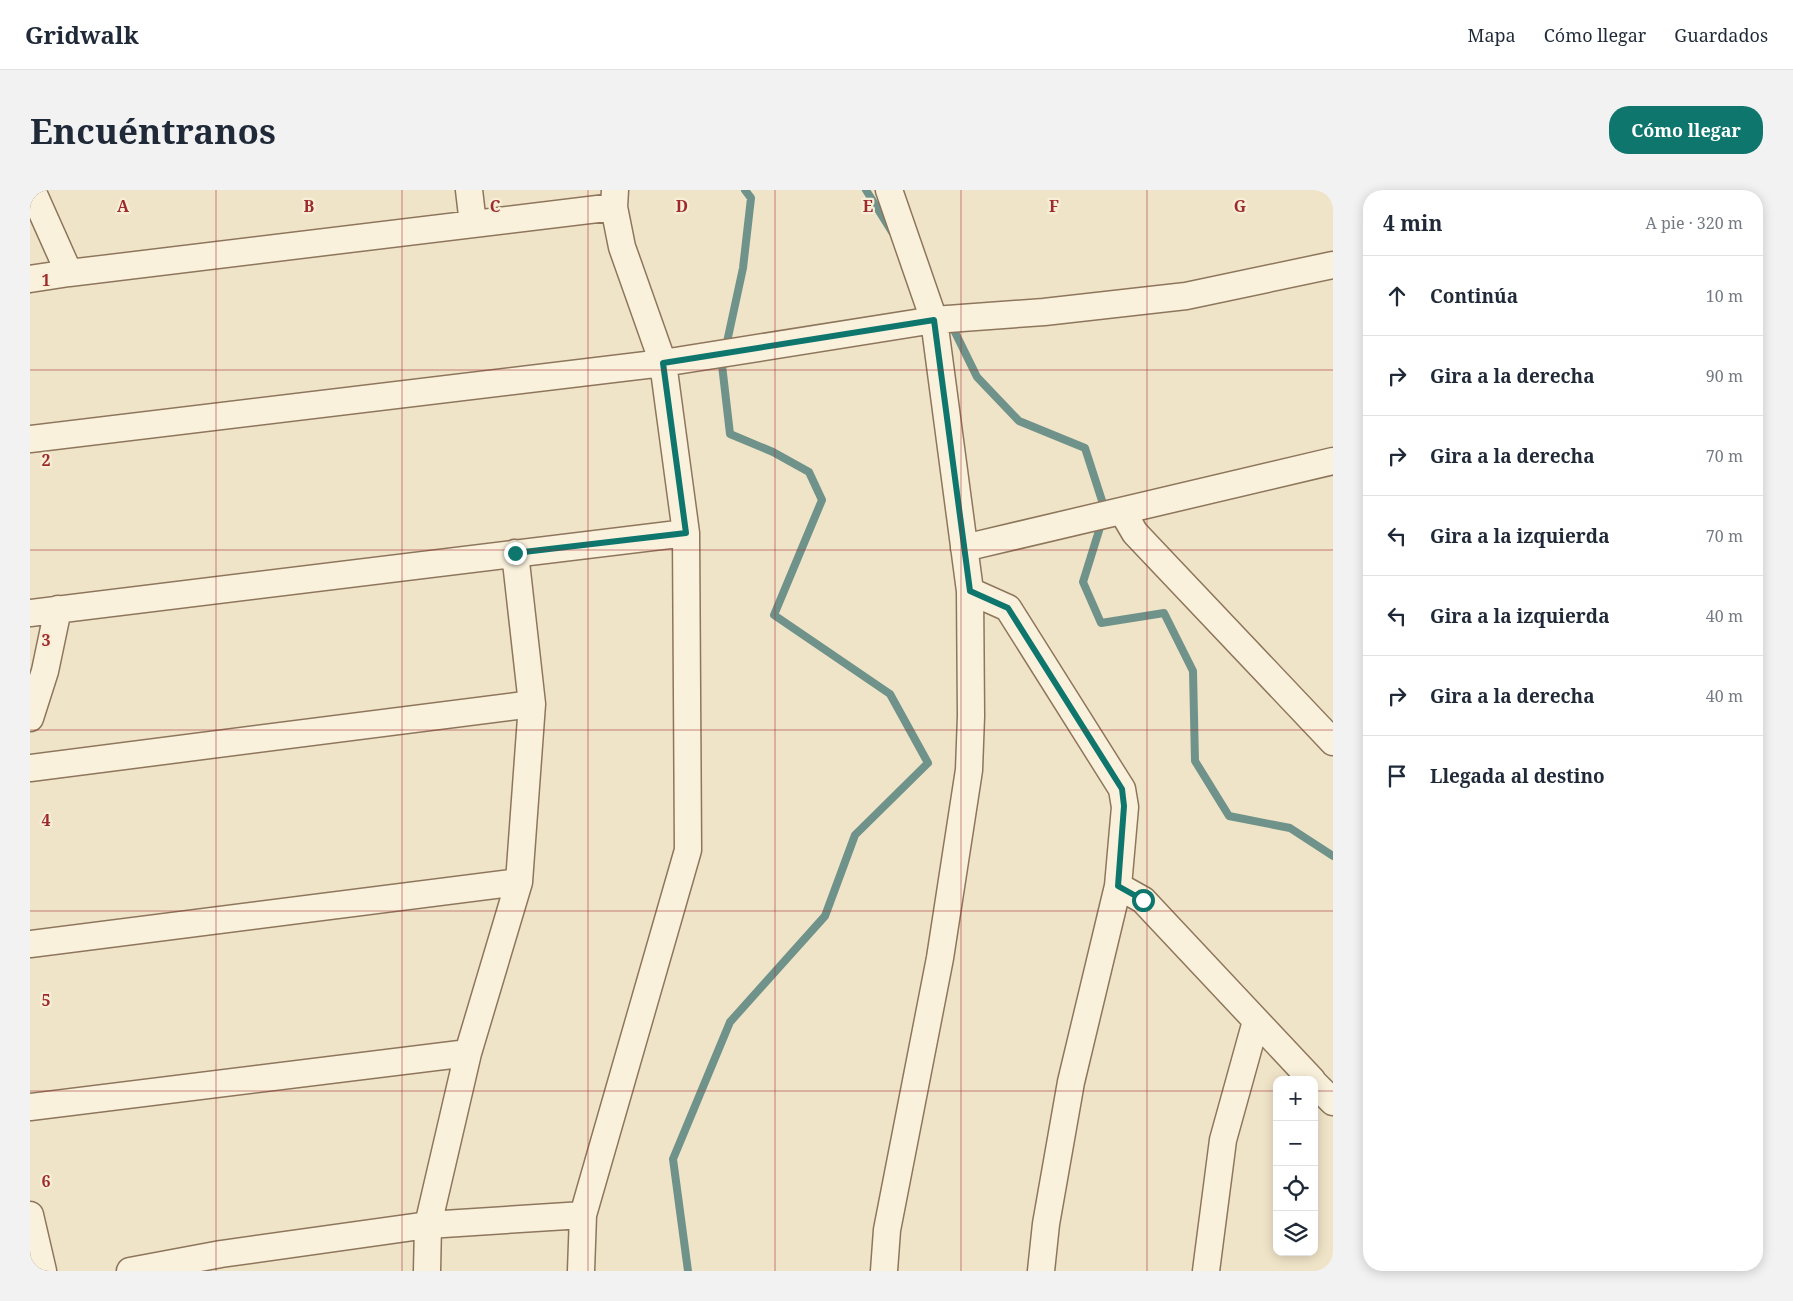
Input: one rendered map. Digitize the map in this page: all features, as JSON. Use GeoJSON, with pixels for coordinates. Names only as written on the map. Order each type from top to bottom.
{"type":"FeatureCollection","features":[{"type":"Feature","properties":{"kind":"street"},"geometry":{"type":"LineString","coordinates":[[32,190],[68,273]]}},
{"type":"Feature","properties":{"kind":"street"},"geometry":{"type":"LineString","coordinates":[[469,190],[473,224]]}},
{"type":"Feature","properties":{"kind":"street"},"geometry":{"type":"LineString","coordinates":[[884,1271],[887,1230],[940,958],[969,770],[971,716],[970,591],[934,320],[889,190]]}},
{"type":"Feature","properties":{"kind":"street"},"geometry":{"type":"LineString","coordinates":[[30,279],[473,224],[614,199],[622,247],[663,363],[686,533],[688,850],[583,1215],[581,1271]]}},
{"type":"Feature","properties":{"kind":"street"},"geometry":{"type":"LineString","coordinates":[[30,439],[663,363],[934,320],[1044,312],[1186,296],[1333,265]]}},
{"type":"Feature","properties":{"kind":"street"},"geometry":{"type":"LineString","coordinates":[[964,548],[1333,461]]}},
{"type":"Feature","properties":{"kind":"street"},"geometry":{"type":"LineString","coordinates":[[1122,511],[1135,533],[1333,742]]}},
{"type":"Feature","properties":{"kind":"street"},"geometry":{"type":"LineString","coordinates":[[30,612],[686,533]]}},
{"type":"Feature","properties":{"kind":"street"},"geometry":{"type":"LineString","coordinates":[[428,1271],[428,1225],[468,1053],[518,882],[532,704],[515,553]]}},
{"type":"Feature","properties":{"kind":"street"},"geometry":{"type":"LineString","coordinates":[[970,591],[1008,608],[1122,789],[1124,806],[1118,886],[1071,1082],[1046,1224],[1041,1271]]}},
{"type":"Feature","properties":{"kind":"street"},"geometry":{"type":"LineString","coordinates":[[30,718],[45,671],[58,609]]}},
{"type":"Feature","properties":{"kind":"street"},"geometry":{"type":"LineString","coordinates":[[30,768],[532,704]]}},
{"type":"Feature","properties":{"kind":"street"},"geometry":{"type":"LineString","coordinates":[[30,944],[518,882]]}},
{"type":"Feature","properties":{"kind":"street"},"geometry":{"type":"LineString","coordinates":[[1118,886],[1143,900],[1308,1076]]}},
{"type":"Feature","properties":{"kind":"street"},"geometry":{"type":"LineString","coordinates":[[1206,1271],[1223,1140],[1256,1021]]}},
{"type":"Feature","properties":{"kind":"street"},"geometry":{"type":"LineString","coordinates":[[30,1108],[468,1053]]}},
{"type":"Feature","properties":{"kind":"street"},"geometry":{"type":"LineString","coordinates":[[1318,1086],[1333,1102]]}},
{"type":"Feature","properties":{"kind":"street"},"geometry":{"type":"LineString","coordinates":[[30,1215],[43,1271]]}},
{"type":"Feature","properties":{"kind":"street"},"geometry":{"type":"LineString","coordinates":[[130,1271],[221,1254],[428,1225],[583,1215]]}},
{"type":"Feature","properties":{"kind":"waterway"},"geometry":{"type":"LineString","coordinates":[[727,342],[743,268],[751,198],[745,190]]}},
{"type":"Feature","properties":{"kind":"waterway"},"geometry":{"type":"LineString","coordinates":[[866,190],[892,232]]}},
{"type":"Feature","properties":{"kind":"waterway"},"geometry":{"type":"LineString","coordinates":[[952,326],[977,377],[1019,421],[1085,448],[1105,510]]}},
{"type":"Feature","properties":{"kind":"waterway"},"geometry":{"type":"LineString","coordinates":[[688,1271],[673,1159],[730,1022],[825,916],[855,835],[928,763],[890,694],[774,615],[822,500],[809,472],[773,452],[730,434],[722,365]]}},
{"type":"Feature","properties":{"kind":"waterway"},"geometry":{"type":"LineString","coordinates":[[1102,521],[1083,582],[1101,623],[1164,613],[1193,671],[1195,761],[1229,816],[1290,828],[1333,856]]}},
{"type":"Feature","properties":{"kind":"route"},"geometry":{"type":"LineString","coordinates":[[515,553],[686,533],[663,363],[934,320],[970,591],[1008,608],[1122,789],[1124,806],[1118,886],[1143,900]]}}]}
